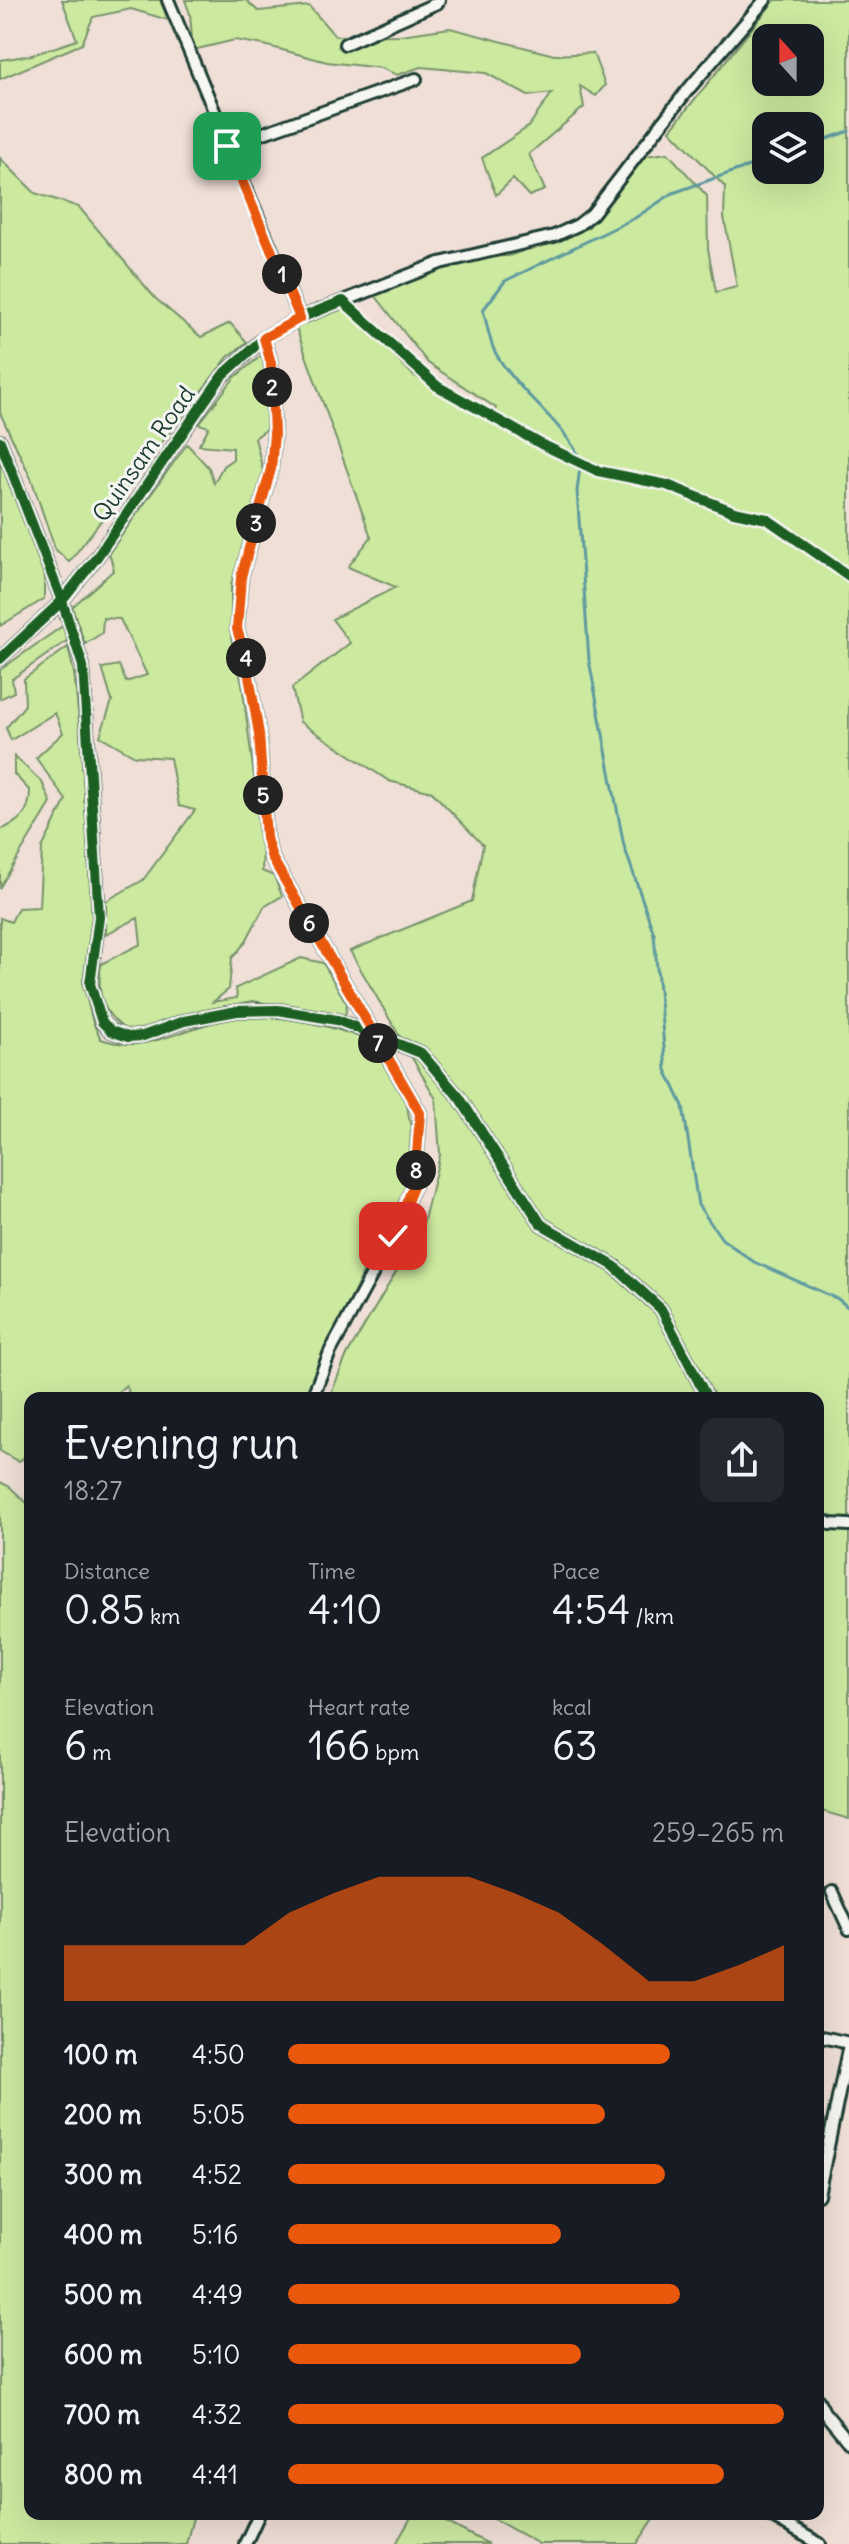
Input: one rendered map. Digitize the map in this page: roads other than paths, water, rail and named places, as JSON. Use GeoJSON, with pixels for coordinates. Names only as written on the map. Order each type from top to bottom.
{"type":"FeatureCollection","features":[{"type":"Feature","properties":{"kind":"street"},"geometry":{"type":"LineString","coordinates":[[168,0],[300,318]]}},
{"type":"Feature","properties":{"kind":"street"},"geometry":{"type":"LineString","coordinates":[[345,44],[439,0]]}},
{"type":"Feature","properties":{"kind":"street","name":"Quinsam Road"},"geometry":{"type":"LineString","coordinates":[[0,659],[62,601],[97,557],[222,376],[264,338],[300,318],[440,263],[554,236],[578,225],[592,214],[686,92],[765,0]]}},
{"type":"Feature","properties":{"kind":"street"},"geometry":{"type":"LineString","coordinates":[[188,72],[209,100]]}},
{"type":"Feature","properties":{"kind":"street"},"geometry":{"type":"LineString","coordinates":[[227,146],[416,79]]}},
{"type":"Feature","properties":{"kind":"street"},"geometry":{"type":"LineString","coordinates":[[264,338],[271,363],[274,434],[271,469],[241,577],[237,629],[246,658],[259,734],[266,838],[272,858],[420,1113],[415,1182],[393,1236],[330,1352],[314,1392]]}},
{"type":"Feature","properties":{"kind":"street"},"geometry":{"type":"LineString","coordinates":[[0,441],[62,601],[83,666],[99,917],[90,984],[102,1022],[111,1031],[128,1037],[143,1036],[184,1021],[237,1011],[278,1010],[337,1020],[421,1053],[459,1097],[541,1224],[614,1266],[661,1309],[704,1392]]}},
{"type":"Feature","properties":{"kind":"street"},"geometry":{"type":"LineString","coordinates":[[824,1521],[849,1525]]}},
{"type":"Feature","properties":{"kind":"street"},"geometry":{"type":"LineString","coordinates":[[832,1892],[849,1929]]}},
{"type":"Feature","properties":{"kind":"street"},"geometry":{"type":"LineString","coordinates":[[824,2038],[849,2044],[824,2166]]}},
{"type":"Feature","properties":{"kind":"street"},"geometry":{"type":"LineString","coordinates":[[824,2412],[849,2442]]}},
{"type":"Feature","properties":{"kind":"street"},"geometry":{"type":"LineString","coordinates":[[245,2544],[256,2520]]}},
{"type":"Feature","properties":{"kind":"street"},"geometry":{"type":"LineString","coordinates":[[778,2520],[820,2544]]}},
{"type":"Feature","properties":{"kind":"waterway"},"geometry":{"type":"LineString","coordinates":[[824,140],[849,131]]}},
{"type":"Feature","properties":{"kind":"waterway"},"geometry":{"type":"LineString","coordinates":[[581,460],[562,431],[504,367],[493,347],[483,310],[505,281],[635,218],[673,193],[752,165]]}},
{"type":"Feature","properties":{"kind":"waterway"},"geometry":{"type":"LineString","coordinates":[[580,467],[577,491],[589,660],[624,846],[654,934],[666,1070],[683,1106],[698,1205],[722,1239],[754,1262],[838,1299],[849,1308]]}}]}
